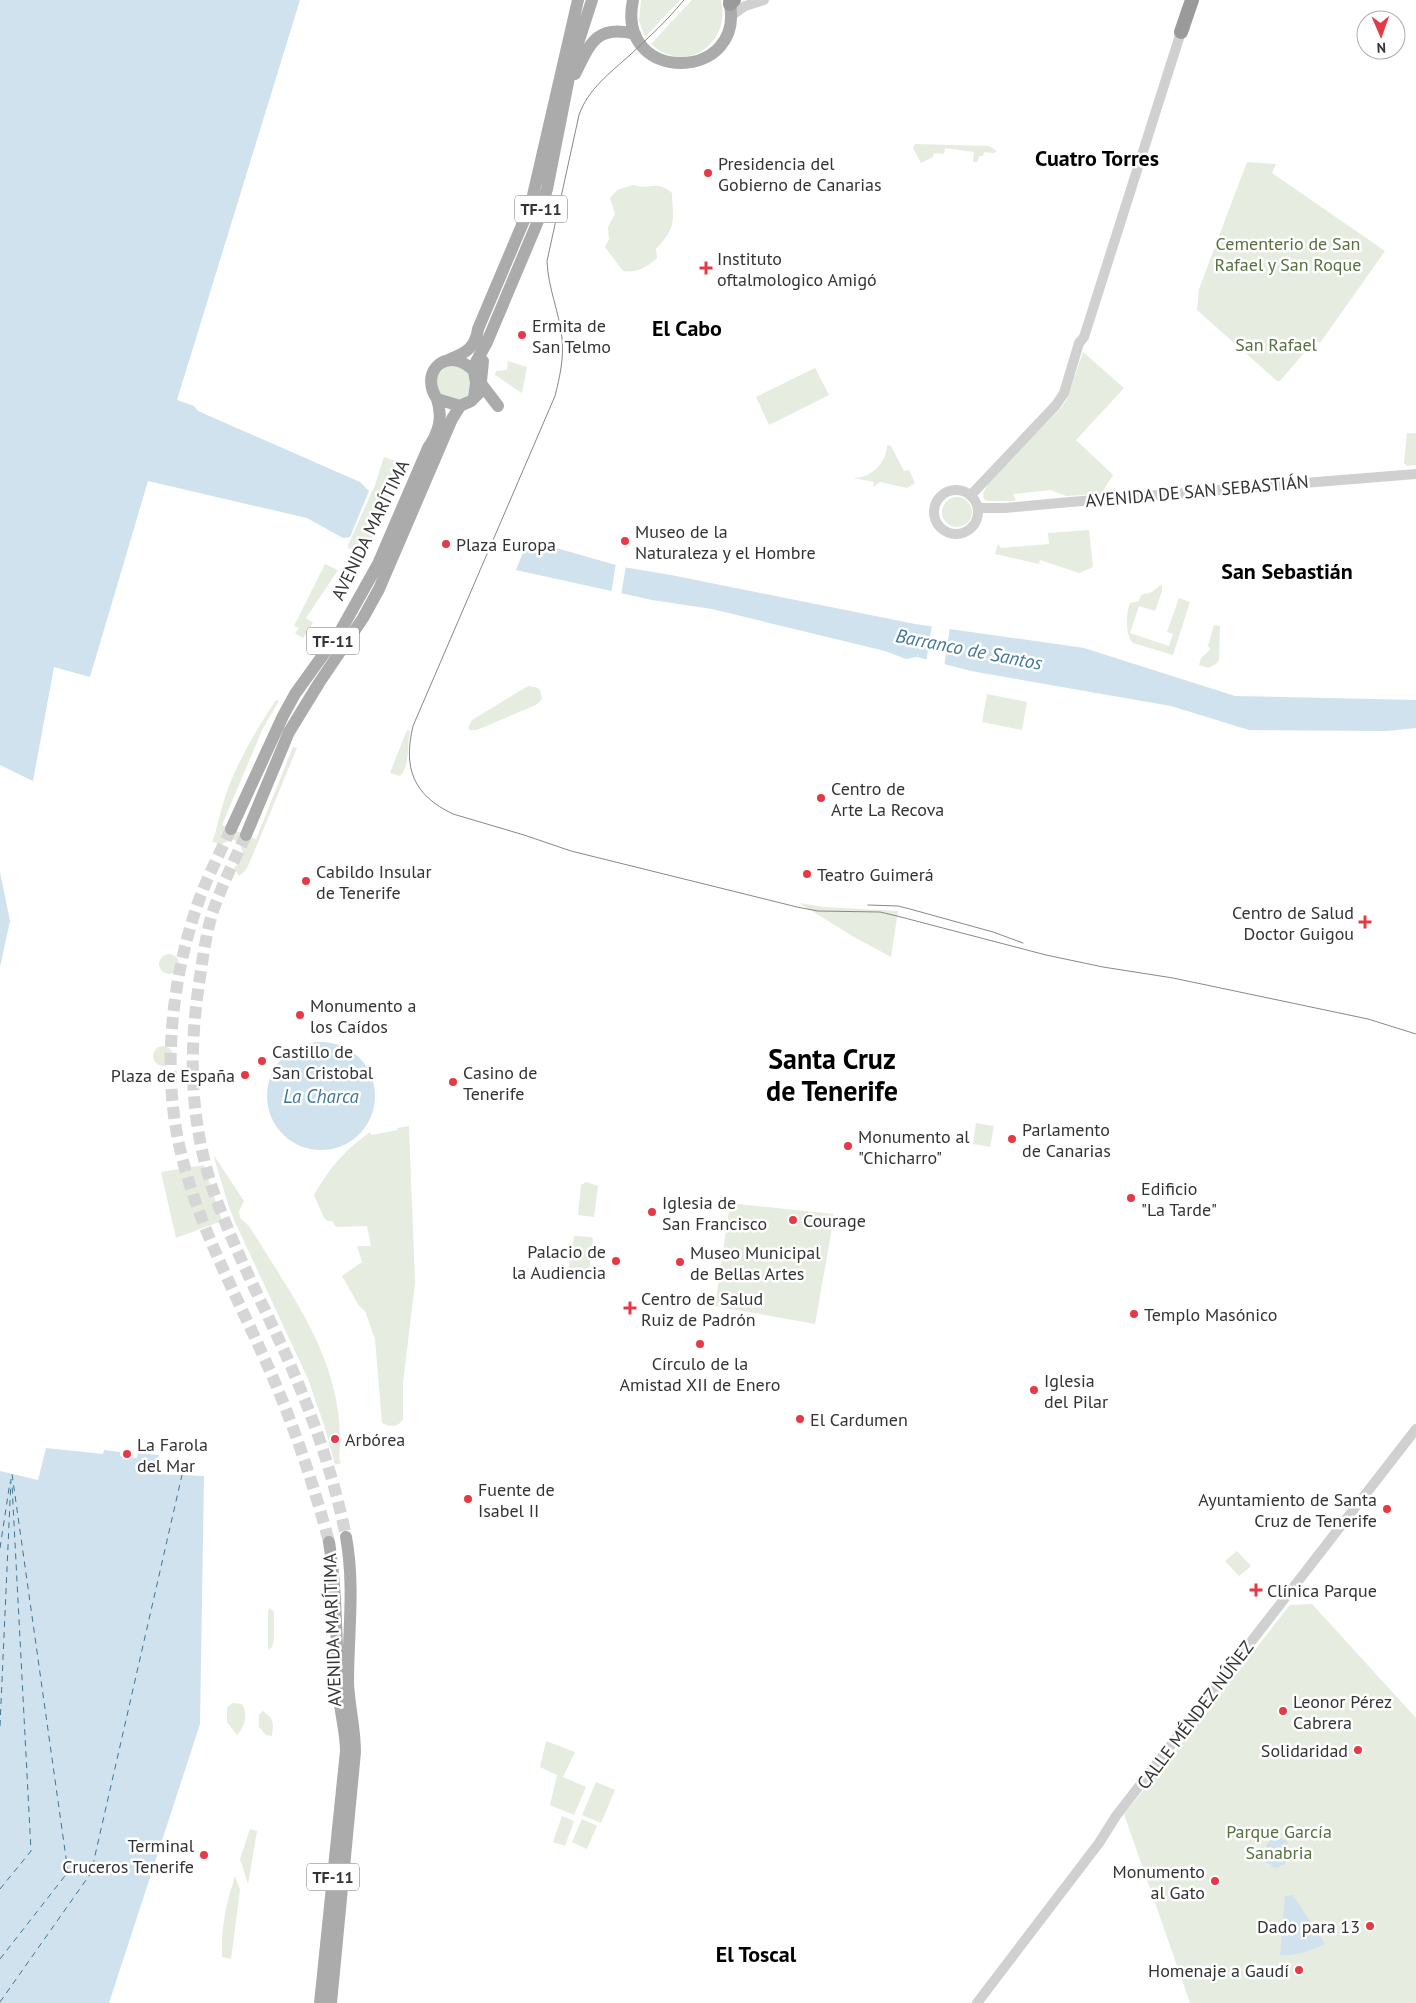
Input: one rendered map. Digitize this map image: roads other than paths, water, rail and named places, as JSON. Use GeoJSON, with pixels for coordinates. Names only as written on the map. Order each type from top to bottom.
{"type":"FeatureCollection","features":[{"type":"Feature","properties":{"kind":"highway"},"geometry":{"type":"LineString","coordinates":[[1181,32],[1192,0]]}},
{"type":"Feature","properties":{"kind":"main road","name":"TF-11"},"geometry":{"type":"LineString","coordinates":[[428,448],[435,413],[425,389],[424,382],[427,370],[437,359],[461,349],[469,343],[478,329],[531,204],[578,0]]}},
{"type":"Feature","properties":{"kind":"main road","name":"TF-11"},"geometry":{"type":"LineString","coordinates":[[474,398],[476,362],[487,342],[538,221],[547,189],[577,44],[592,0]]}},
{"type":"Feature","properties":{"kind":"main road"},"geometry":{"type":"LineString","coordinates":[[633,0],[631,21],[635,34],[643,48],[658,59],[675,64],[692,63],[702,60],[719,47],[727,36],[731,5]]}},
{"type":"Feature","properties":{"kind":"main road"},"geometry":{"type":"LineString","coordinates":[[568,88],[586,51],[596,38],[604,33],[614,31],[635,34]]}},
{"type":"Feature","properties":{"kind":"main road","name":"TF-11"},"geometry":{"type":"LineString","coordinates":[[437,400],[431,389],[431,377],[436,367],[470,349],[477,338],[478,329]]}},
{"type":"Feature","properties":{"kind":"main road","name":"TF-11"},"geometry":{"type":"LineString","coordinates":[[482,385],[480,370],[487,342]]}},
{"type":"Feature","properties":{"kind":"main road"},"geometry":{"type":"LineString","coordinates":[[450,359],[461,361],[474,371]]}},
{"type":"Feature","properties":{"kind":"main road"},"geometry":{"type":"LineString","coordinates":[[437,400],[460,406],[474,398],[480,392],[482,385]]}},
{"type":"Feature","properties":{"kind":"main road"},"geometry":{"type":"LineString","coordinates":[[482,385],[498,406]]}},
{"type":"Feature","properties":{"kind":"main road","name":"AVENIDA MARÍTIMA"},"geometry":{"type":"LineString","coordinates":[[231,829],[295,694],[341,630],[378,564],[428,448],[435,438],[441,419],[437,400]]}},
{"type":"Feature","properties":{"kind":"main road","name":"AVENIDA MARÍTIMA"},"geometry":{"type":"LineString","coordinates":[[246,834],[289,732],[314,690],[364,618],[379,588],[452,419],[460,406]]}},
{"type":"Feature","properties":{"kind":"main road","name":"AVENIDA MARÍTIMA"},"geometry":{"type":"LineString","coordinates":[[346,1537],[351,1572],[348,1684],[355,1731],[351,1751]]}},
{"type":"Feature","properties":{"kind":"main road","name":"AVENIDA MARÍTIMA"},"geometry":{"type":"LineString","coordinates":[[329,1542],[334,1572],[339,1697],[351,1751]]}},
{"type":"Feature","properties":{"kind":"main road","name":"TF-11"},"geometry":{"type":"LineString","coordinates":[[320,2003],[351,1751]]}},
{"type":"Feature","properties":{"kind":"main road","name":"TF-11"},"geometry":{"type":"LineString","coordinates":[[331,2003],[351,1751]]}},
{"type":"Feature","properties":{"kind":"street"},"geometry":{"type":"LineString","coordinates":[[731,5],[745,6],[764,0]]}},
{"type":"Feature","properties":{"kind":"street"},"geometry":{"type":"LineString","coordinates":[[1181,32],[1180,14],[1185,0]]}},
{"type":"Feature","properties":{"kind":"street"},"geometry":{"type":"LineString","coordinates":[[971,495],[1056,405],[1064,393],[1079,343],[1084,337],[1181,32],[1193,16],[1198,0]]}},
{"type":"Feature","properties":{"kind":"street","name":"AVENIDA DE SAN SEBASTIÁN"},"geometry":{"type":"LineString","coordinates":[[978,508],[1026,507],[1416,474]]}},
{"type":"Feature","properties":{"kind":"street"},"geometry":{"type":"LineString","coordinates":[[953,490],[963,491],[971,495],[978,508],[975,523],[964,532],[954,533],[947,532],[937,523],[934,510],[941,496],[953,490]]}},
{"type":"Feature","properties":{"kind":"street","name":"CALLE MÉNDEZ NÚÑEZ"},"geometry":{"type":"LineString","coordinates":[[977,2003],[1099,1843],[1116,1816],[1416,1429]]}},
{"type":"Feature","properties":{"kind":"water"},"geometry":{"type":"Polygon","coordinates":[[[0,0],[300,0],[177,400],[360,482],[369,491],[350,537],[343,538],[307,518],[148,481],[90,677],[54,667],[33,781],[0,765],[0,0]]]}},
{"type":"Feature","properties":{"kind":"water","name":"Barranco de Santos"},"geometry":{"type":"Polygon","coordinates":[[[528,540],[623,567],[915,624],[1084,648],[1235,696],[1416,700],[1416,728],[1387,731],[1249,730],[1171,706],[971,671],[917,657],[906,659],[885,651],[712,609],[652,600],[516,570],[528,540]]]}},
{"type":"Feature","properties":{"kind":"water"},"geometry":{"type":"Polygon","coordinates":[[[0,872],[10,921],[0,967],[0,872]]]}},
{"type":"Feature","properties":{"kind":"water","name":"La Charca"},"geometry":{"type":"Polygon","coordinates":[[[321,1042],[342,1046],[359,1058],[371,1075],[375,1096],[371,1117],[359,1134],[342,1146],[321,1150],[300,1146],[283,1134],[271,1117],[267,1096],[271,1075],[283,1058],[300,1046],[321,1042]]]}},
{"type":"Feature","properties":{"kind":"water"},"geometry":{"type":"Polygon","coordinates":[[[46,1448],[103,1454],[104,1450],[120,1452],[120,1456],[137,1458],[138,1453],[159,1455],[159,1474],[204,1476],[200,1724],[109,2003],[0,2003],[0,1471],[38,1480],[46,1448]]]}},
{"type":"Feature","properties":{"kind":"water"},"geometry":{"type":"Polygon","coordinates":[[[1279,1836],[1287,1841],[1289,1853],[1285,1865],[1280,1865],[1279,1868],[1272,1867],[1271,1864],[1266,1863],[1265,1851],[1269,1839],[1274,1840],[1279,1836]]]}},
{"type":"Feature","properties":{"kind":"water"},"geometry":{"type":"Polygon","coordinates":[[[1293,1895],[1325,1944],[1297,1954],[1280,1955],[1285,1896],[1293,1895]]]}},
{"type":"Feature","properties":{"kind":"tunnel"},"geometry":{"type":"LineString","coordinates":[[231,829],[196,909],[181,962],[176,990],[171,1046],[172,1102],[182,1159],[201,1216],[282,1399],[308,1470],[329,1542]]}},
{"type":"Feature","properties":{"kind":"tunnel"},"geometry":{"type":"LineString","coordinates":[[246,835],[216,904],[210,922],[204,953],[193,1038],[194,1097],[198,1127],[203,1156],[222,1214],[281,1344],[310,1414],[327,1463],[346,1537]]}},
{"type":"Feature","properties":{"kind":"tram line"},"geometry":{"type":"LineString","coordinates":[[684,0],[658,28],[600,82],[588,97],[579,115],[547,261],[549,281],[559,318],[562,338],[562,360],[557,389],[413,726],[409,755],[414,779],[420,789],[428,798],[453,814],[571,851],[797,907],[818,911],[880,912],[1046,955],[1103,967],[1173,978],[1368,1019],[1416,1034]]}},
{"type":"Feature","properties":{"kind":"tram line"},"geometry":{"type":"LineString","coordinates":[[868,905],[898,906],[993,932],[1023,943]]}},
{"type":"Feature","properties":{"kind":"place","name":"Presidencia del Gobierno de Canarias"},"geometry":{"type":"Point","coordinates":[708,173]}},
{"type":"Feature","properties":{"kind":"place","name":"Instituto oftalmologico Amigó"},"geometry":{"type":"Point","coordinates":[706,268]}},
{"type":"Feature","properties":{"kind":"place","name":"Ermita de San Telmo"},"geometry":{"type":"Point","coordinates":[522,335]}},
{"type":"Feature","properties":{"kind":"place","name":"Museo de la Naturaleza y el Hombre"},"geometry":{"type":"Point","coordinates":[625,541]}},
{"type":"Feature","properties":{"kind":"place","name":"Plaza Europa"},"geometry":{"type":"Point","coordinates":[446,544]}},
{"type":"Feature","properties":{"kind":"place","name":"Centro de Arte La Recova"},"geometry":{"type":"Point","coordinates":[821,798]}},
{"type":"Feature","properties":{"kind":"place","name":"Teatro Guimerá"},"geometry":{"type":"Point","coordinates":[807,874]}},
{"type":"Feature","properties":{"kind":"place","name":"Cabildo Insular de Tenerife"},"geometry":{"type":"Point","coordinates":[306,881]}},
{"type":"Feature","properties":{"kind":"place","name":"Centro de Salud Doctor Guigou"},"geometry":{"type":"Point","coordinates":[1365,922]}},
{"type":"Feature","properties":{"kind":"place","name":"Monumento a los Caídos"},"geometry":{"type":"Point","coordinates":[300,1015]}},
{"type":"Feature","properties":{"kind":"place","name":"Castillo de San Cristobal"},"geometry":{"type":"Point","coordinates":[262,1061]}},
{"type":"Feature","properties":{"kind":"place","name":"Plaza de España"},"geometry":{"type":"Point","coordinates":[245,1075]}},
{"type":"Feature","properties":{"kind":"place","name":"Casino de Tenerife"},"geometry":{"type":"Point","coordinates":[453,1082]}},
{"type":"Feature","properties":{"kind":"place","name":"Parlamento de Canarias"},"geometry":{"type":"Point","coordinates":[1012,1139]}},
{"type":"Feature","properties":{"kind":"place","name":"Monumento al \"Chicharro\""},"geometry":{"type":"Point","coordinates":[848,1146]}},
{"type":"Feature","properties":{"kind":"place","name":"Edificio \"La Tarde\""},"geometry":{"type":"Point","coordinates":[1131,1198]}},
{"type":"Feature","properties":{"kind":"place","name":"Iglesia de San Francisco"},"geometry":{"type":"Point","coordinates":[652,1212]}},
{"type":"Feature","properties":{"kind":"place","name":"Courage"},"geometry":{"type":"Point","coordinates":[793,1220]}},
{"type":"Feature","properties":{"kind":"place","name":"Palacio de la Audiencia"},"geometry":{"type":"Point","coordinates":[616,1261]}},
{"type":"Feature","properties":{"kind":"place","name":"Museo Municipal de Bellas Artes"},"geometry":{"type":"Point","coordinates":[680,1262]}},
{"type":"Feature","properties":{"kind":"place","name":"Centro de Salud Ruiz de Padrón"},"geometry":{"type":"Point","coordinates":[630,1308]}},
{"type":"Feature","properties":{"kind":"place","name":"Templo Masónico"},"geometry":{"type":"Point","coordinates":[1134,1314]}},
{"type":"Feature","properties":{"kind":"place","name":"Círculo de la Amistad XII de Enero"},"geometry":{"type":"Point","coordinates":[700,1344]}},
{"type":"Feature","properties":{"kind":"place","name":"Iglesia del Pilar"},"geometry":{"type":"Point","coordinates":[1034,1390]}},
{"type":"Feature","properties":{"kind":"place","name":"El Cardumen"},"geometry":{"type":"Point","coordinates":[800,1419]}},
{"type":"Feature","properties":{"kind":"place","name":"Arbórea"},"geometry":{"type":"Point","coordinates":[335,1439]}},
{"type":"Feature","properties":{"kind":"place","name":"La Farola del Mar"},"geometry":{"type":"Point","coordinates":[127,1454]}},
{"type":"Feature","properties":{"kind":"place","name":"Fuente de Isabel II"},"geometry":{"type":"Point","coordinates":[468,1499]}},
{"type":"Feature","properties":{"kind":"place","name":"Ayuntamiento de Santa Cruz de Tenerife"},"geometry":{"type":"Point","coordinates":[1387,1509]}},
{"type":"Feature","properties":{"kind":"place","name":"Clínica Parque"},"geometry":{"type":"Point","coordinates":[1256,1590]}},
{"type":"Feature","properties":{"kind":"place","name":"Leonor Pérez Cabrera"},"geometry":{"type":"Point","coordinates":[1283,1711]}},
{"type":"Feature","properties":{"kind":"place","name":"Solidaridad"},"geometry":{"type":"Point","coordinates":[1358,1750]}},
{"type":"Feature","properties":{"kind":"place","name":"Terminal Cruceros Tenerife"},"geometry":{"type":"Point","coordinates":[204,1855]}},
{"type":"Feature","properties":{"kind":"place","name":"Monumento al Gato"},"geometry":{"type":"Point","coordinates":[1215,1881]}},
{"type":"Feature","properties":{"kind":"place","name":"Dado para 13"},"geometry":{"type":"Point","coordinates":[1370,1926]}},
{"type":"Feature","properties":{"kind":"place","name":"Homenaje a Gaudí"},"geometry":{"type":"Point","coordinates":[1299,1970]}},
{"type":"Feature","properties":{"kind":"district","name":"Cuatro Torres"},"geometry":{"type":"Point","coordinates":[1097,158]}},
{"type":"Feature","properties":{"kind":"district","name":"El Cabo"},"geometry":{"type":"Point","coordinates":[687,328]}},
{"type":"Feature","properties":{"kind":"district","name":"San Sebastián"},"geometry":{"type":"Point","coordinates":[1287,571]}},
{"type":"Feature","properties":{"kind":"district","name":"Santa Cruz de Tenerife"},"geometry":{"type":"Point","coordinates":[832,1074]}},
{"type":"Feature","properties":{"kind":"district","name":"El Toscal"},"geometry":{"type":"Point","coordinates":[756,1954]}},
{"type":"Feature","properties":{"kind":"park label","name":"Cementerio de San Rafael y San Roque"},"geometry":{"type":"Point","coordinates":[1288,253]}},
{"type":"Feature","properties":{"kind":"park label","name":"San Rafael"},"geometry":{"type":"Point","coordinates":[1276,344]}},
{"type":"Feature","properties":{"kind":"park label","name":"Parque García Sanabria"},"geometry":{"type":"Point","coordinates":[1279,1841]}}]}
